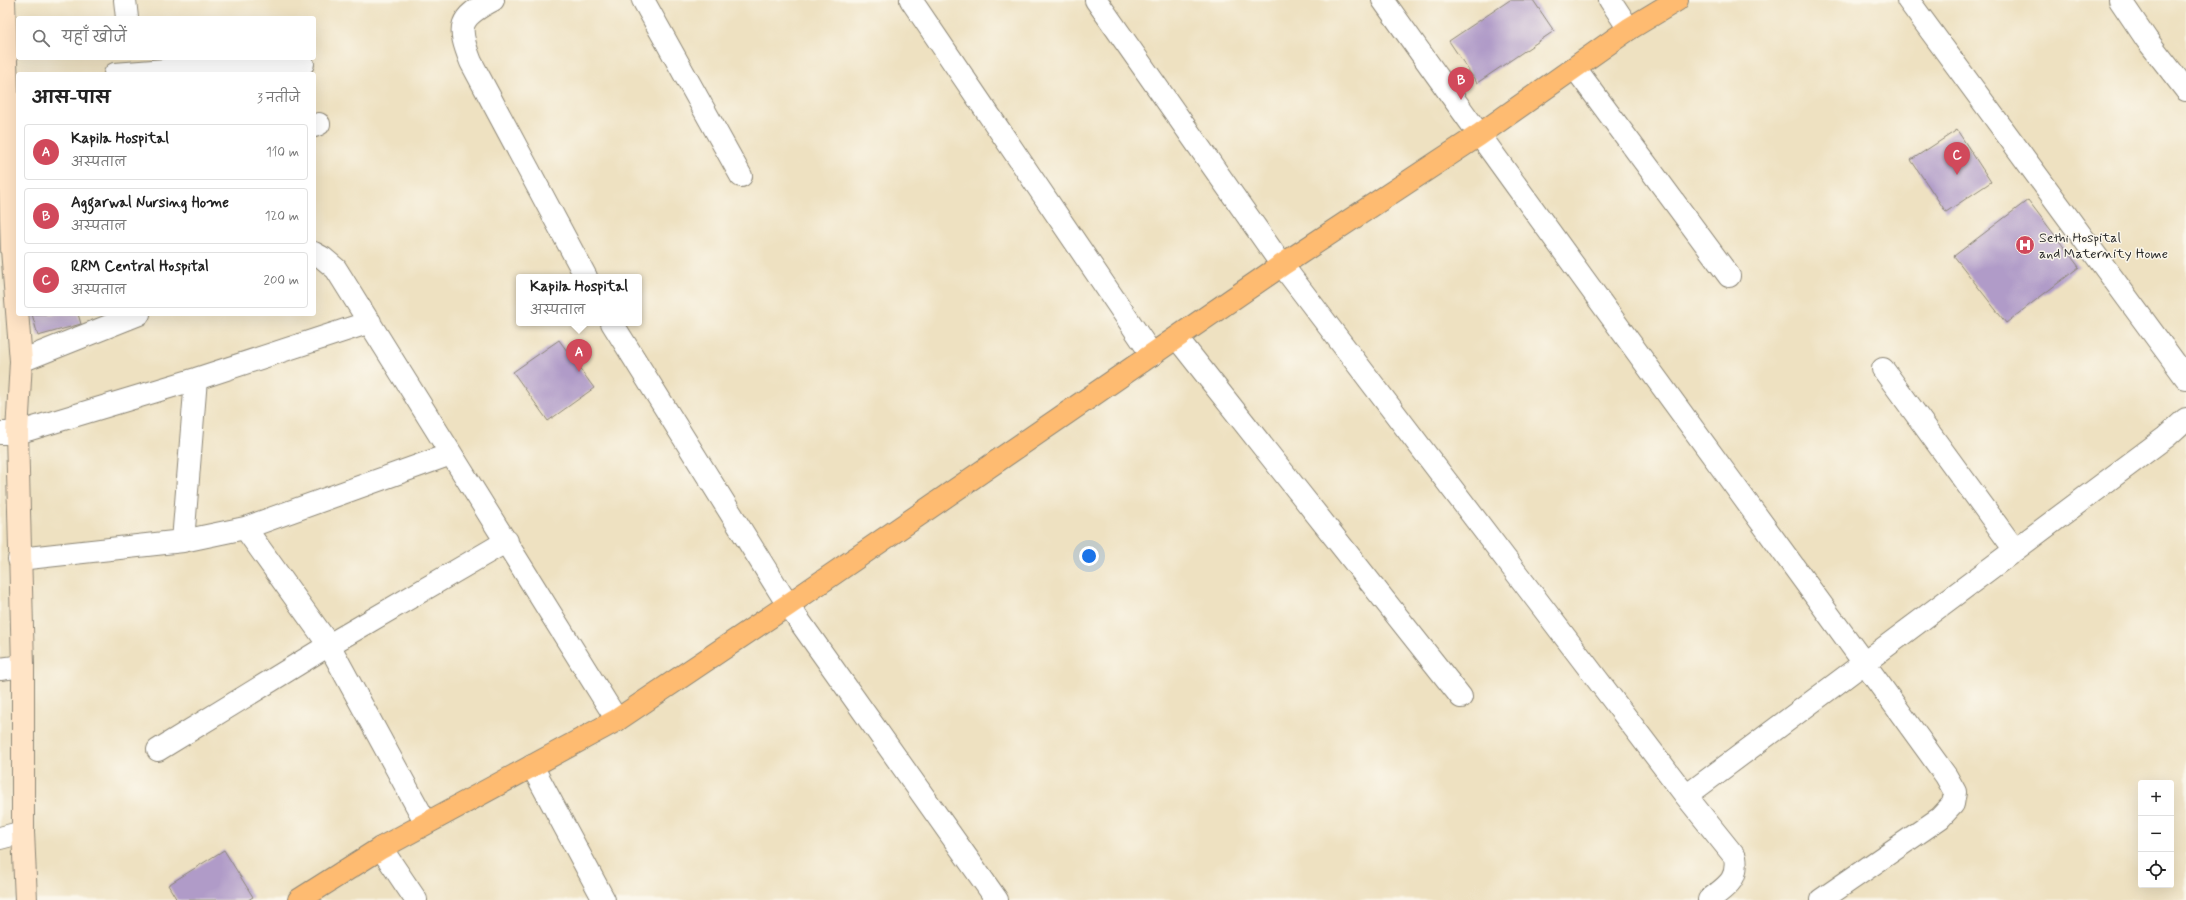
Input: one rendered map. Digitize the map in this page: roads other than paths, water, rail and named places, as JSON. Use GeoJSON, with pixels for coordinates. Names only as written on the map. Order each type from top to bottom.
{"type":"FeatureCollection","features":[{"type":"Feature","properties":{"kind":"main road"},"geometry":{"type":"LineString","coordinates":[[4,0],[12,78],[4,159],[16,267]]}},
{"type":"Feature","properties":{"kind":"main road"},"geometry":{"type":"LineString","coordinates":[[299,900],[381,848],[617,720],[788,605],[1282,265],[1479,135],[1629,29],[1677,0]]}},
{"type":"Feature","properties":{"kind":"main road"},"geometry":{"type":"LineString","coordinates":[[19,316],[21,361],[8,433],[19,559],[23,666],[23,832],[26,900]]}},
{"type":"Feature","properties":{"kind":"street"},"geometry":{"type":"LineString","coordinates":[[126,0],[127,16]]}},
{"type":"Feature","properties":{"kind":"street"},"geometry":{"type":"LineString","coordinates":[[493,0],[473,10],[463,23],[462,40],[471,62],[584,274]]}},
{"type":"Feature","properties":{"kind":"street"},"geometry":{"type":"LineString","coordinates":[[643,0],[741,176]]}},
{"type":"Feature","properties":{"kind":"street"},"geometry":{"type":"LineString","coordinates":[[911,0],[1152,355]]}},
{"type":"Feature","properties":{"kind":"street"},"geometry":{"type":"LineString","coordinates":[[1096,0],[1282,265],[1686,796],[1735,858],[1737,868],[1733,881],[1708,900]]}},
{"type":"Feature","properties":{"kind":"street"},"geometry":{"type":"LineString","coordinates":[[1383,0],[1479,135],[1864,662],[1946,776],[1955,792],[1953,804],[1940,818],[1821,900]]}},
{"type":"Feature","properties":{"kind":"street"},"geometry":{"type":"LineString","coordinates":[[1610,0],[1629,29]]}},
{"type":"Feature","properties":{"kind":"street"},"geometry":{"type":"LineString","coordinates":[[1908,0],[2186,378]]}},
{"type":"Feature","properties":{"kind":"street"},"geometry":{"type":"LineString","coordinates":[[2120,0],[2147,40],[2186,90]]}},
{"type":"Feature","properties":{"kind":"street"},"geometry":{"type":"LineString","coordinates":[[125,68],[304,64]]}},
{"type":"Feature","properties":{"kind":"street"},"geometry":{"type":"LineString","coordinates":[[1575,68],[1729,276]]}},
{"type":"Feature","properties":{"kind":"street"},"geometry":{"type":"LineString","coordinates":[[316,255],[323,258],[336,269],[507,541],[617,720]]}},
{"type":"Feature","properties":{"kind":"street"},"geometry":{"type":"LineString","coordinates":[[21,361],[133,316]]}},
{"type":"Feature","properties":{"kind":"street"},"geometry":{"type":"LineString","coordinates":[[8,433],[196,379],[370,322]]}},
{"type":"Feature","properties":{"kind":"street"},"geometry":{"type":"LineString","coordinates":[[614,326],[788,605],[997,900]]}},
{"type":"Feature","properties":{"kind":"street"},"geometry":{"type":"LineString","coordinates":[[1178,338],[1461,696]]}},
{"type":"Feature","properties":{"kind":"street"},"geometry":{"type":"LineString","coordinates":[[1883,369],[2015,550]]}},
{"type":"Feature","properties":{"kind":"street"},"geometry":{"type":"LineString","coordinates":[[183,541],[196,379]]}},
{"type":"Feature","properties":{"kind":"street"},"geometry":{"type":"LineString","coordinates":[[1686,796],[2166,437],[2186,419]]}},
{"type":"Feature","properties":{"kind":"street"},"geometry":{"type":"LineString","coordinates":[[19,559],[183,541],[245,528],[451,454]]}},
{"type":"Feature","properties":{"kind":"street"},"geometry":{"type":"LineString","coordinates":[[245,528],[329,645],[426,823]]}},
{"type":"Feature","properties":{"kind":"street"},"geometry":{"type":"LineString","coordinates":[[158,750],[329,645],[507,541]]}},
{"type":"Feature","properties":{"kind":"street"},"geometry":{"type":"LineString","coordinates":[[0,669],[23,666]]}},
{"type":"Feature","properties":{"kind":"street"},"geometry":{"type":"LineString","coordinates":[[532,766],[604,900]]}},
{"type":"Feature","properties":{"kind":"street"},"geometry":{"type":"LineString","coordinates":[[0,838],[23,832]]}},
{"type":"Feature","properties":{"kind":"street"},"geometry":{"type":"LineString","coordinates":[[381,848],[416,900]]}},
{"type":"Feature","properties":{"kind":"place","name":"Aggarwal Nursing Home"},"geometry":{"type":"Point","coordinates":[1461,100]}},
{"type":"Feature","properties":{"kind":"place","name":"RRM Central Hospital"},"geometry":{"type":"Point","coordinates":[1957,175]}},
{"type":"Feature","properties":{"kind":"place","name":"Sethi Hospital and Maternity Home"},"geometry":{"type":"Point","coordinates":[2025,245]}},
{"type":"Feature","properties":{"kind":"place","name":"Kapila Hospital"},"geometry":{"type":"Point","coordinates":[579,372]}}]}
